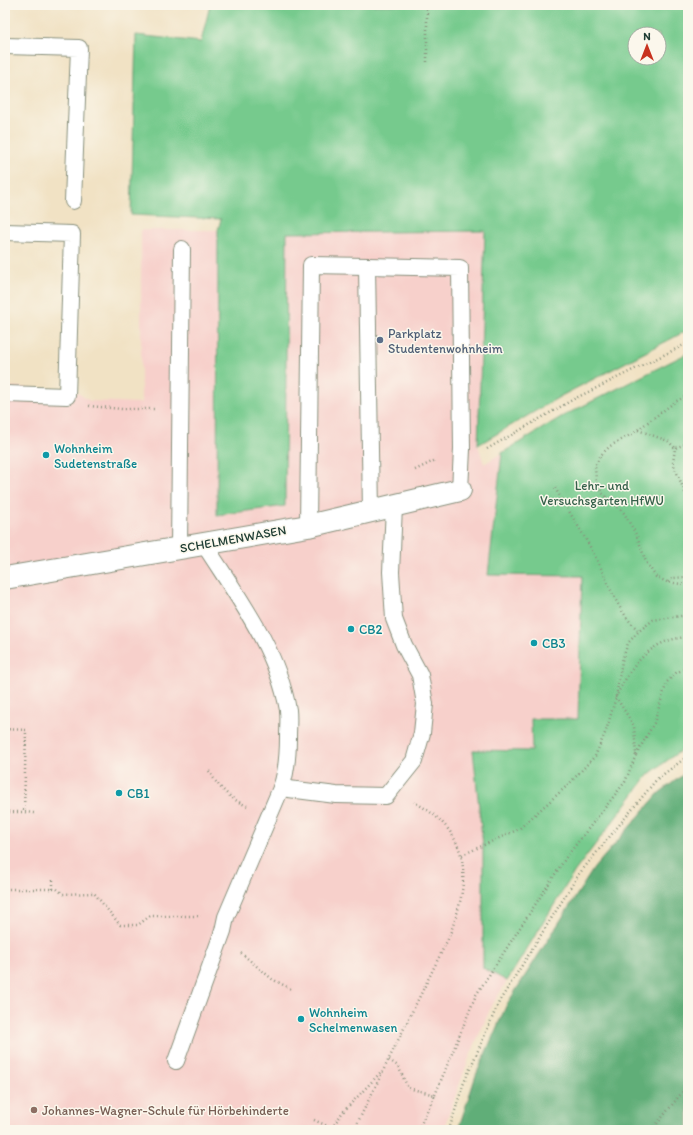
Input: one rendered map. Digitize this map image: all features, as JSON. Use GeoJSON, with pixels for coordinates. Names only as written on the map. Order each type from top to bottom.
{"type":"FeatureCollection","features":[{"type":"Feature","properties":{"kind":"street","name":"SCHELMENWASEN"},"geometry":{"type":"LineString","coordinates":[[5,578],[308,526],[394,507],[460,490]]}},
{"type":"Feature","properties":{"kind":"lane"},"geometry":{"type":"LineString","coordinates":[[5,46],[79,48],[73,201]]}},
{"type":"Feature","properties":{"kind":"lane"},"geometry":{"type":"LineString","coordinates":[[5,232],[72,234],[67,396],[5,394]]}},
{"type":"Feature","properties":{"kind":"lane"},"geometry":{"type":"LineString","coordinates":[[179,548],[182,249]]}},
{"type":"Feature","properties":{"kind":"lane"},"geometry":{"type":"LineString","coordinates":[[308,526],[311,265],[460,268],[462,449],[460,490]]}},
{"type":"Feature","properties":{"kind":"lane"},"geometry":{"type":"LineString","coordinates":[[367,266],[371,512]]}},
{"type":"Feature","properties":{"kind":"lane"},"geometry":{"type":"LineString","coordinates":[[281,788],[336,795],[386,796],[414,761],[422,733],[425,704],[420,675],[404,644],[394,619],[391,572],[394,507]]}},
{"type":"Feature","properties":{"kind":"lane"},"geometry":{"type":"LineString","coordinates":[[176,1061],[223,931],[226,918],[281,788],[285,776],[288,756],[288,711],[281,680],[266,643],[204,544]]}},
{"type":"Feature","properties":{"kind":"path"},"geometry":{"type":"LineString","coordinates":[[427,5],[427,63]]}},
{"type":"Feature","properties":{"kind":"path"},"geometry":{"type":"LineString","coordinates":[[482,452],[574,399],[688,343]]}},
{"type":"Feature","properties":{"kind":"path"},"geometry":{"type":"LineString","coordinates":[[688,395],[675,402],[638,430],[610,446],[601,455],[595,466],[596,482],[602,493],[624,513],[637,536],[646,562],[656,577],[667,582],[688,585]]}},
{"type":"Feature","properties":{"kind":"path"},"geometry":{"type":"LineString","coordinates":[[67,396],[90,406],[122,409],[181,409]]}},
{"type":"Feature","properties":{"kind":"path"},"geometry":{"type":"LineString","coordinates":[[638,430],[668,441],[675,448]]}},
{"type":"Feature","properties":{"kind":"path"},"geometry":{"type":"LineString","coordinates":[[675,448],[688,444]]}},
{"type":"Feature","properties":{"kind":"path"},"geometry":{"type":"LineString","coordinates":[[675,448],[673,463],[688,500]]}},
{"type":"Feature","properties":{"kind":"path"},"geometry":{"type":"LineString","coordinates":[[555,488],[596,559],[615,602],[628,621],[639,631]]}},
{"type":"Feature","properties":{"kind":"path"},"geometry":{"type":"LineString","coordinates":[[667,582],[673,578],[688,577]]}},
{"type":"Feature","properties":{"kind":"path"},"geometry":{"type":"LineString","coordinates":[[462,854],[518,829],[569,784],[595,756],[606,731],[616,697],[622,661],[628,643],[639,631],[654,620],[688,615]]}},
{"type":"Feature","properties":{"kind":"path"},"geometry":{"type":"LineString","coordinates":[[616,697],[628,673],[645,655],[655,647],[680,637],[688,637]]}},
{"type":"Feature","properties":{"kind":"path"},"geometry":{"type":"LineString","coordinates":[[418,1130],[435,1095],[476,994],[567,856],[625,782],[636,755],[654,723],[667,682],[676,673],[688,667]]}},
{"type":"Feature","properties":{"kind":"path"},"geometry":{"type":"LineString","coordinates":[[616,697],[634,726],[636,755]]}},
{"type":"Feature","properties":{"kind":"path"},"geometry":{"type":"LineString","coordinates":[[5,729],[26,730],[24,812]]}},
{"type":"Feature","properties":{"kind":"path"},"geometry":{"type":"LineString","coordinates":[[449,1130],[463,1085],[500,1002],[579,874],[657,778],[688,756]]}},
{"type":"Feature","properties":{"kind":"path"},"geometry":{"type":"LineString","coordinates":[[209,771],[218,786],[227,796],[246,806],[272,808]]}},
{"type":"Feature","properties":{"kind":"path"},"geometry":{"type":"LineString","coordinates":[[314,1120],[328,1126],[331,1129],[342,1113],[382,1070],[389,1060],[456,921],[461,898],[462,854],[451,831],[431,811],[408,799],[386,796]]}},
{"type":"Feature","properties":{"kind":"path"},"geometry":{"type":"LineString","coordinates":[[5,812],[34,813]]}},
{"type":"Feature","properties":{"kind":"path"},"geometry":{"type":"LineString","coordinates":[[53,880],[53,889]]}},
{"type":"Feature","properties":{"kind":"path"},"geometry":{"type":"LineString","coordinates":[[5,888],[57,889],[63,894],[94,892],[120,924],[138,925],[150,916],[205,916]]}},
{"type":"Feature","properties":{"kind":"path"},"geometry":{"type":"LineString","coordinates":[[223,931],[233,945],[253,965],[272,979],[291,989]]}},
{"type":"Feature","properties":{"kind":"path"},"geometry":{"type":"LineString","coordinates":[[389,1060],[398,1066],[408,1088],[435,1095]]}},
{"type":"Feature","properties":{"kind":"path"},"geometry":{"type":"LineString","coordinates":[[354,1130],[382,1070]]}},
{"type":"Feature","properties":{"kind":"path"},"geometry":{"type":"LineString","coordinates":[[652,1130],[688,1084]]}},
{"type":"Feature","properties":{"kind":"shaded area"},"geometry":{"type":"Polygon","coordinates":[[[141,230],[218,230],[287,233],[485,231],[478,445],[484,464],[561,417],[688,353],[688,745],[649,774],[575,871],[491,1007],[469,1058],[443,1130],[5,1130],[5,386],[76,392],[90,401],[141,403],[141,230]]]}},
{"type":"Feature","properties":{"kind":"green space"},"geometry":{"type":"Polygon","coordinates":[[[210,5],[688,5],[688,330],[561,396],[478,445],[485,231],[287,233],[285,506],[217,515],[218,230],[221,219],[131,215],[136,35],[201,42],[210,5]]]}},
{"type":"Feature","properties":{"kind":"green space","name":"Lehr- und Versuchsgarten HfWU"},"geometry":{"type":"Polygon","coordinates":[[[688,353],[688,745],[649,774],[575,871],[507,981],[483,968],[483,846],[473,750],[532,751],[531,719],[578,719],[582,576],[488,575],[502,453],[561,417],[688,353]]]}},
{"type":"Feature","properties":{"kind":"green space"},"geometry":{"type":"Polygon","coordinates":[[[688,771],[688,1130],[458,1130],[476,1075],[507,1004],[594,868],[659,793],[688,771]]]}},
{"type":"Feature","properties":{"kind":"place","name":"Parkplatz Studentenwohnheim"},"geometry":{"type":"Point","coordinates":[380,340]}},
{"type":"Feature","properties":{"kind":"place","name":"Wohnheim Sudetenstraße"},"geometry":{"type":"Point","coordinates":[46,455]}},
{"type":"Feature","properties":{"kind":"place","name":"CB2"},"geometry":{"type":"Point","coordinates":[351,629]}},
{"type":"Feature","properties":{"kind":"place","name":"CB3"},"geometry":{"type":"Point","coordinates":[534,643]}},
{"type":"Feature","properties":{"kind":"place","name":"CB1"},"geometry":{"type":"Point","coordinates":[119,793]}},
{"type":"Feature","properties":{"kind":"place","name":"Wohnheim Schelmenwasen"},"geometry":{"type":"Point","coordinates":[301,1019]}},
{"type":"Feature","properties":{"kind":"place","name":"Johannes-Wagner-Schule für Hörbehinderte"},"geometry":{"type":"Point","coordinates":[34,1110]}}]}
